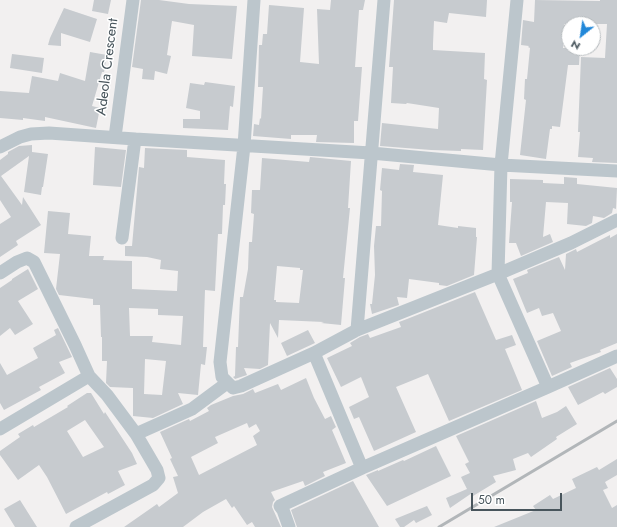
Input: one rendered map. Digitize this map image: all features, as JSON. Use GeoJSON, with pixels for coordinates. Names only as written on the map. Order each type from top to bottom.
{"type":"FeatureCollection","features":[{"type":"Feature","properties":{"kind":"street","name":"Adeola Crescent"},"geometry":{"type":"LineString","coordinates":[[115,137],[133,0]]}},
{"type":"Feature","properties":{"kind":"street"},"geometry":{"type":"LineString","coordinates":[[254,0],[244,146],[220,362],[222,377],[233,388],[241,386],[314,353],[357,330],[498,274],[617,220]]}},
{"type":"Feature","properties":{"kind":"street"},"geometry":{"type":"LineString","coordinates":[[357,330],[384,0]]}},
{"type":"Feature","properties":{"kind":"street"},"geometry":{"type":"LineString","coordinates":[[517,0],[501,165],[498,274],[548,387]]}},
{"type":"Feature","properties":{"kind":"street"},"geometry":{"type":"LineString","coordinates":[[0,147],[20,137],[31,134],[49,133],[371,153],[501,165],[617,171]]}},
{"type":"Feature","properties":{"kind":"street"},"geometry":{"type":"LineString","coordinates":[[122,238],[135,139]]}},
{"type":"Feature","properties":{"kind":"street"},"geometry":{"type":"LineString","coordinates":[[0,273],[17,262],[28,258],[34,262],[89,376],[107,395],[136,434],[157,470],[159,478],[153,485],[76,527]]}},
{"type":"Feature","properties":{"kind":"street"},"geometry":{"type":"LineString","coordinates":[[314,353],[362,468]]}},
{"type":"Feature","properties":{"kind":"street"},"geometry":{"type":"LineString","coordinates":[[289,527],[280,506],[362,468],[617,356]]}},
{"type":"Feature","properties":{"kind":"street"},"geometry":{"type":"LineString","coordinates":[[0,429],[89,376]]}},
{"type":"Feature","properties":{"kind":"street"},"geometry":{"type":"LineString","coordinates":[[136,434],[192,409],[227,383]]}},
{"type":"Feature","properties":{"kind":"building"},"geometry":{"type":"Polygon","coordinates":[[[94,0],[111,0],[108,14],[92,11],[94,0]]]}},
{"type":"Feature","properties":{"kind":"building"},"geometry":{"type":"Polygon","coordinates":[[[141,0],[237,6],[232,59],[192,56],[194,25],[172,21],[167,55],[171,56],[167,74],[155,71],[154,80],[142,79],[143,69],[132,67],[141,0]]]}},
{"type":"Feature","properties":{"kind":"building"},"geometry":{"type":"Polygon","coordinates":[[[331,0],[365,0],[363,10],[359,10],[355,67],[362,67],[358,121],[354,121],[354,143],[316,142],[317,135],[291,135],[291,139],[253,136],[254,124],[259,125],[260,118],[261,119],[263,87],[258,87],[259,45],[262,45],[263,34],[267,34],[269,5],[304,8],[300,62],[319,64],[317,9],[330,10],[331,0]]]}},
{"type":"Feature","properties":{"kind":"building"},"geometry":{"type":"Polygon","coordinates":[[[394,0],[487,0],[486,17],[449,13],[447,23],[434,21],[433,44],[433,50],[485,53],[484,79],[487,80],[483,150],[431,150],[380,146],[382,123],[438,129],[439,108],[407,103],[391,103],[393,67],[389,67],[394,0]]]}},
{"type":"Feature","properties":{"kind":"building"},"geometry":{"type":"Polygon","coordinates":[[[535,0],[617,0],[617,163],[592,162],[593,158],[578,157],[580,132],[578,132],[581,57],[605,58],[607,24],[601,24],[601,16],[561,16],[561,56],[580,56],[579,65],[568,65],[560,127],[552,126],[552,129],[550,129],[546,159],[520,155],[526,100],[524,99],[525,79],[527,79],[530,48],[528,47],[529,46],[521,45],[523,20],[534,22],[535,0]]]}},
{"type":"Feature","properties":{"kind":"building"},"geometry":{"type":"Polygon","coordinates":[[[64,8],[97,19],[90,42],[61,33],[61,46],[48,45],[64,8]]]}},
{"type":"Feature","properties":{"kind":"building"},"geometry":{"type":"Polygon","coordinates":[[[90,52],[107,55],[104,72],[102,72],[92,106],[100,108],[96,128],[45,117],[45,121],[23,118],[23,120],[0,118],[0,91],[29,93],[32,76],[58,81],[60,73],[85,81],[90,52]]]}},
{"type":"Feature","properties":{"kind":"building"},"geometry":{"type":"Polygon","coordinates":[[[12,54],[44,58],[42,73],[10,68],[12,54]]]}},
{"type":"Feature","properties":{"kind":"building"},"geometry":{"type":"Polygon","coordinates":[[[205,82],[235,86],[233,107],[230,106],[228,130],[183,128],[183,119],[200,119],[200,111],[186,108],[190,83],[204,85],[205,82]]]}},
{"type":"Feature","properties":{"kind":"building"},"geometry":{"type":"Polygon","coordinates":[[[32,145],[32,152],[48,154],[41,195],[24,192],[29,156],[1,176],[22,205],[23,197],[41,225],[16,241],[18,245],[0,257],[0,224],[11,217],[0,200],[0,160],[8,154],[8,152],[19,146],[32,145]]]}},
{"type":"Feature","properties":{"kind":"building"},"geometry":{"type":"Polygon","coordinates":[[[95,147],[126,150],[121,187],[93,185],[95,147]]]}},
{"type":"Feature","properties":{"kind":"building"},"geometry":{"type":"Polygon","coordinates":[[[145,148],[187,150],[187,157],[225,160],[224,184],[226,184],[225,205],[223,205],[222,234],[218,234],[215,291],[205,290],[203,347],[207,347],[205,365],[201,364],[198,395],[178,393],[183,404],[153,418],[133,416],[133,388],[110,387],[106,383],[107,361],[102,361],[100,305],[93,305],[93,299],[59,295],[56,289],[60,254],[44,253],[48,211],[70,213],[68,234],[91,236],[89,256],[104,256],[103,260],[132,261],[132,289],[177,291],[178,271],[160,269],[161,260],[147,257],[125,256],[125,246],[132,246],[139,167],[144,168],[145,148]],[[129,308],[130,336],[153,336],[152,342],[181,345],[183,316],[158,315],[158,309],[129,308]],[[145,359],[144,394],[162,395],[166,361],[145,359]]]}},
{"type":"Feature","properties":{"kind":"building"},"geometry":{"type":"Polygon","coordinates":[[[310,157],[351,161],[348,208],[350,208],[343,278],[345,278],[341,325],[321,323],[324,322],[279,320],[278,338],[270,323],[268,365],[260,369],[244,368],[247,375],[235,379],[233,377],[235,376],[236,347],[238,347],[240,297],[243,297],[248,269],[249,242],[252,242],[254,214],[251,213],[252,190],[260,190],[262,158],[309,162],[310,157]],[[277,266],[274,300],[276,300],[276,302],[299,303],[303,270],[300,270],[300,268],[277,266]]]}},
{"type":"Feature","properties":{"kind":"building"},"geometry":{"type":"Polygon","coordinates":[[[400,164],[414,165],[413,172],[443,175],[438,225],[458,228],[458,226],[476,228],[477,237],[474,275],[447,286],[439,285],[439,283],[409,279],[407,298],[397,297],[399,305],[372,314],[370,304],[372,304],[375,275],[374,246],[376,226],[381,226],[382,191],[380,190],[382,168],[399,170],[400,164]]]}},
{"type":"Feature","properties":{"kind":"building"},"geometry":{"type":"Polygon","coordinates":[[[564,177],[577,178],[577,184],[617,188],[616,209],[613,208],[612,213],[604,218],[593,216],[592,223],[586,226],[567,224],[568,203],[546,202],[543,237],[550,234],[553,242],[521,256],[516,243],[509,243],[512,202],[510,202],[510,179],[543,180],[543,183],[564,184],[564,177]]]}},
{"type":"Feature","properties":{"kind":"building"},"geometry":{"type":"Polygon","coordinates":[[[617,234],[617,343],[600,350],[601,352],[570,363],[572,367],[552,376],[537,341],[561,331],[553,313],[542,316],[539,308],[527,313],[513,279],[528,273],[527,270],[559,257],[565,270],[566,254],[576,249],[577,252],[610,235],[610,238],[617,234]]]}},
{"type":"Feature","properties":{"kind":"building"},"geometry":{"type":"Polygon","coordinates":[[[28,269],[38,289],[18,301],[33,324],[15,335],[10,328],[0,336],[0,288],[28,269]]]}},
{"type":"Feature","properties":{"kind":"building"},"geometry":{"type":"Polygon","coordinates":[[[475,292],[496,340],[512,335],[516,345],[505,349],[522,390],[449,421],[428,374],[396,387],[416,432],[374,451],[359,417],[354,419],[349,407],[369,397],[361,377],[341,387],[327,358],[352,346],[350,343],[360,337],[368,334],[370,338],[401,327],[399,322],[475,292]]]}},
{"type":"Feature","properties":{"kind":"building"},"geometry":{"type":"Polygon","coordinates":[[[58,328],[72,357],[59,362],[65,373],[39,387],[41,390],[4,410],[0,403],[0,363],[7,375],[38,358],[33,348],[56,335],[54,330],[58,328]]]}},
{"type":"Feature","properties":{"kind":"building"},"geometry":{"type":"Polygon","coordinates":[[[308,330],[315,343],[287,356],[281,343],[308,330]]]}},
{"type":"Feature","properties":{"kind":"building"},"geometry":{"type":"Polygon","coordinates":[[[610,368],[617,379],[617,387],[605,394],[603,392],[578,405],[568,387],[610,368]]]}},
{"type":"Feature","properties":{"kind":"building"},"geometry":{"type":"Polygon","coordinates":[[[306,378],[325,419],[331,416],[336,427],[332,430],[346,463],[323,472],[325,476],[305,486],[303,481],[271,492],[275,500],[272,507],[281,527],[255,527],[252,522],[247,525],[234,506],[232,508],[226,499],[203,512],[183,527],[124,527],[157,504],[159,507],[178,493],[173,477],[178,476],[170,459],[172,458],[160,432],[189,419],[190,421],[209,411],[207,408],[211,405],[253,389],[255,393],[278,384],[281,390],[306,378]],[[247,423],[215,437],[218,443],[191,457],[199,475],[257,445],[253,436],[260,431],[256,424],[249,428],[247,423]]]}},
{"type":"Feature","properties":{"kind":"building"},"geometry":{"type":"Polygon","coordinates":[[[87,393],[91,393],[132,453],[137,464],[118,471],[125,485],[108,494],[107,492],[66,514],[47,477],[39,465],[18,480],[0,455],[0,451],[20,437],[18,434],[33,425],[34,427],[68,407],[67,406],[87,393]],[[85,420],[67,431],[83,457],[104,447],[85,420]]]}},
{"type":"Feature","properties":{"kind":"building"},"geometry":{"type":"Polygon","coordinates":[[[536,401],[542,418],[557,412],[566,406],[577,424],[556,437],[557,439],[531,457],[528,453],[513,459],[516,470],[493,476],[496,482],[473,496],[472,493],[450,508],[446,498],[467,489],[461,477],[470,473],[465,464],[469,462],[456,436],[536,401]]]}},
{"type":"Feature","properties":{"kind":"building"},"geometry":{"type":"Polygon","coordinates":[[[436,446],[451,476],[387,506],[366,475],[403,460],[404,461],[436,446]]]}},
{"type":"Feature","properties":{"kind":"building"},"geometry":{"type":"Polygon","coordinates":[[[617,459],[617,475],[605,482],[608,488],[603,490],[612,508],[617,505],[617,527],[494,527],[536,510],[533,506],[550,495],[553,499],[576,488],[572,479],[597,467],[599,470],[617,459]]]}},
{"type":"Feature","properties":{"kind":"building"},"geometry":{"type":"Polygon","coordinates":[[[353,481],[379,527],[297,527],[291,510],[353,481]]]}},
{"type":"Feature","properties":{"kind":"building"},"geometry":{"type":"Polygon","coordinates":[[[20,500],[37,527],[15,527],[4,509],[20,500]]]}},
{"type":"Feature","properties":{"kind":"building"},"geometry":{"type":"Polygon","coordinates":[[[427,506],[432,515],[416,523],[414,520],[404,527],[400,527],[395,519],[427,506]]]}},
{"type":"Feature","properties":{"kind":"railway"},"geometry":{"type":"LineString","coordinates":[[439,527],[617,421]]}}]}
